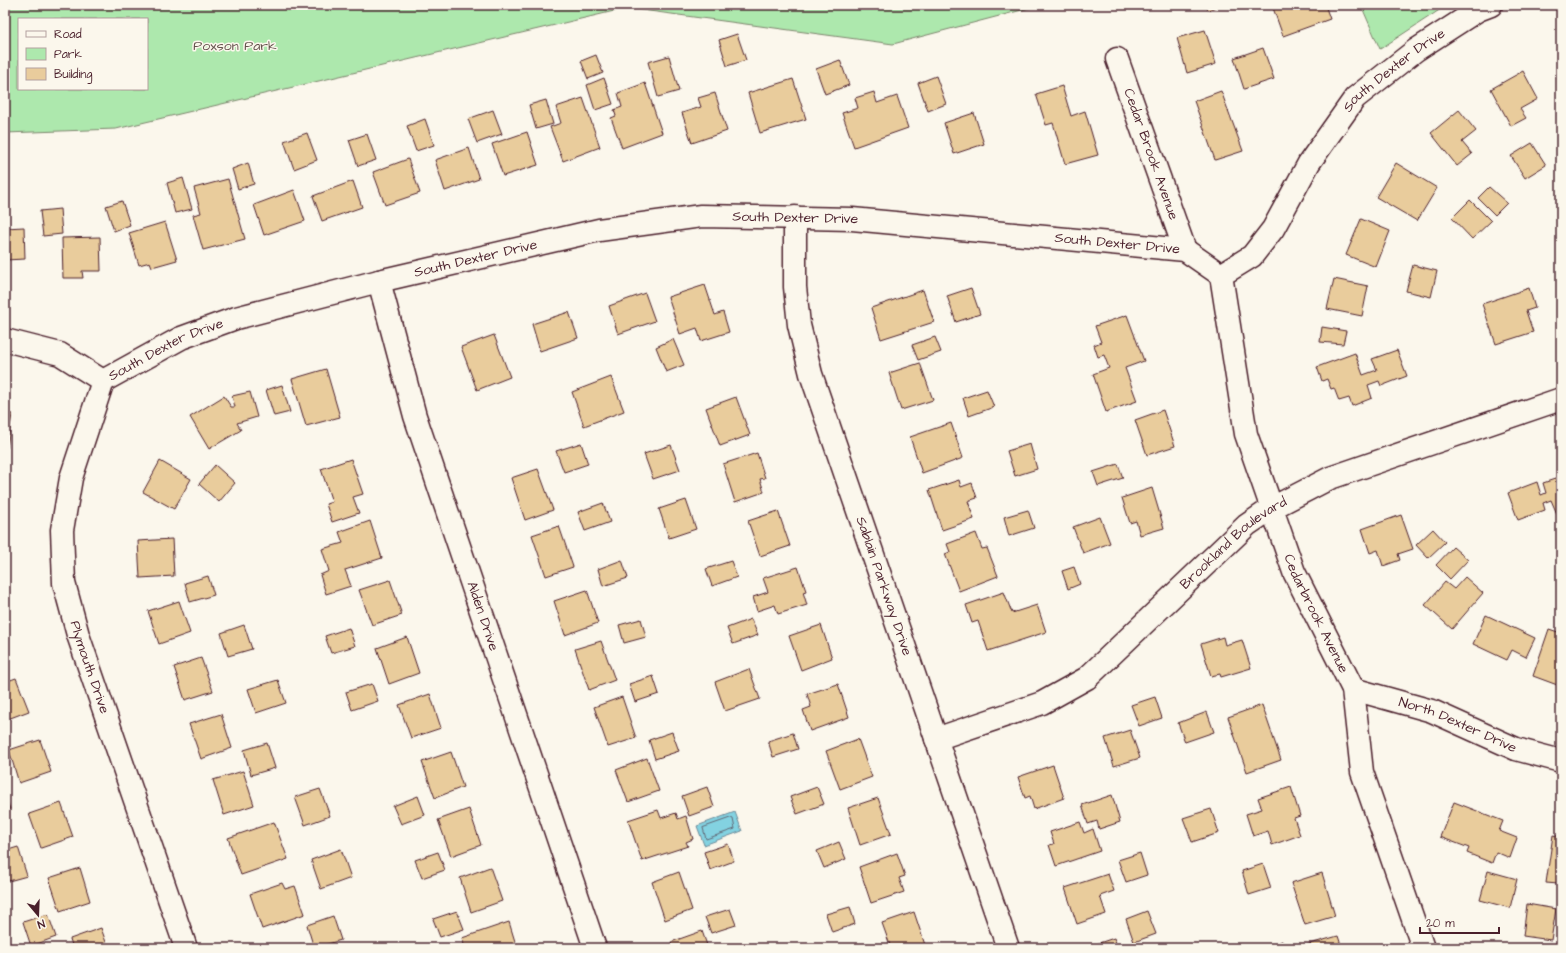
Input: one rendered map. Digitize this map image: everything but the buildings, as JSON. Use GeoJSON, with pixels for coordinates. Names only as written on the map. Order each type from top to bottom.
{"type":"FeatureCollection","features":[{"type":"Feature","properties":{"kind":"street","name":"South Dexter Drive"},"geometry":{"type":"LineString","coordinates":[[5,340],[60,354],[103,381],[181,338],[236,318],[378,281],[599,230],[701,216],[795,216],[852,219],[1185,250],[1222,275],[1252,256],[1273,229],[1309,163],[1356,98],[1416,50],[1478,10],[1490,5]]}},
{"type":"Feature","properties":{"kind":"street","name":"Cedar Brook Avenue"},"geometry":{"type":"LineString","coordinates":[[1117,59],[1185,250]]}},
{"type":"Feature","properties":{"kind":"street","name":"Sablain Parkway Drive"},"geometry":{"type":"LineString","coordinates":[[795,216],[795,287],[799,325],[811,374],[1008,948]]}},
{"type":"Feature","properties":{"kind":"street","name":"Cedarbrook Avenue"},"geometry":{"type":"LineString","coordinates":[[1222,275],[1246,434],[1294,572],[1353,689],[1362,772],[1423,948]]}},
{"type":"Feature","properties":{"kind":"street","name":"Alden Drive"},"geometry":{"type":"LineString","coordinates":[[378,281],[415,416],[595,948]]}},
{"type":"Feature","properties":{"kind":"street","name":"Plymouth Drive"},"geometry":{"type":"LineString","coordinates":[[103,381],[72,478],[62,530],[64,584],[78,635],[186,948]]}},
{"type":"Feature","properties":{"kind":"street","name":"Brookland Boulevard"},"geometry":{"type":"LineString","coordinates":[[936,739],[1042,703],[1087,678],[1247,525],[1272,508],[1330,478],[1561,399]]}},
{"type":"Feature","properties":{"kind":"street","name":"North Dexter Drive"},"geometry":{"type":"LineString","coordinates":[[1353,689],[1432,711],[1516,749],[1561,761]]}},
{"type":"Feature","properties":{"kind":"green space","name":"Poxson Park"},"geometry":{"type":"Polygon","coordinates":[[[5,5],[1041,5],[893,44],[627,8],[116,129],[5,133],[5,5]]]}},
{"type":"Feature","properties":{"kind":"green space"},"geometry":{"type":"Polygon","coordinates":[[[1361,5],[1447,5],[1380,49],[1361,5]]]}},
{"type":"Feature","properties":{"kind":"water"},"geometry":{"type":"Polygon","coordinates":[[[735,812],[742,831],[704,845],[697,826],[735,812]]]}}]}
